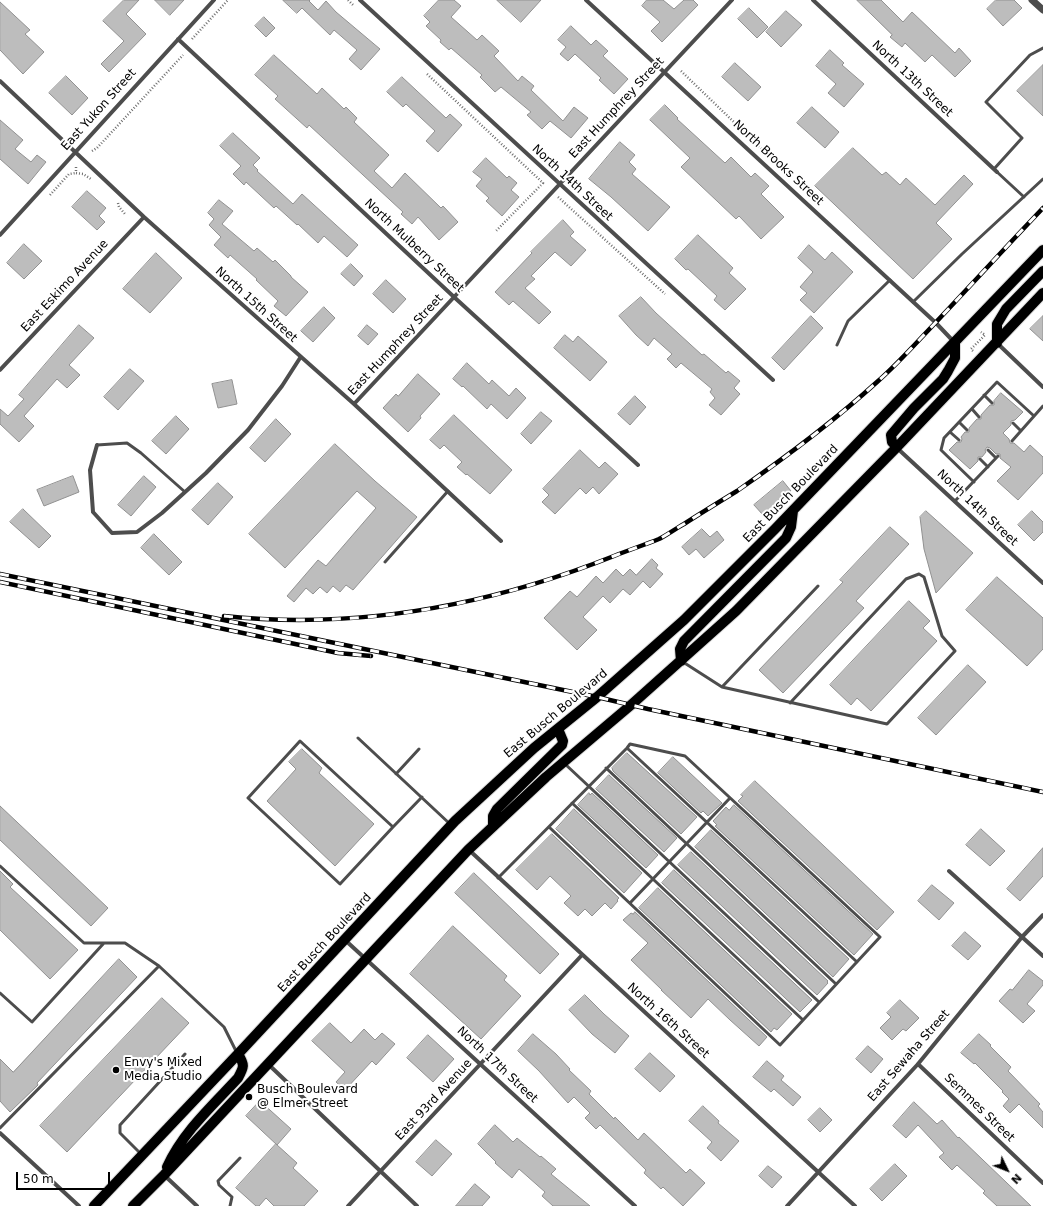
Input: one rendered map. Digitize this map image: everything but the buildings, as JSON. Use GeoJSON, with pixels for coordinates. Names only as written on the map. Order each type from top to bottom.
{"type":"FeatureCollection","features":[{"type":"Feature","properties":{"kind":"main road","name":"East Busch Boulevard"},"geometry":{"type":"LineString","coordinates":[[94,1206],[452,825],[534,748],[597,697],[662,640],[793,511],[1043,250]]}},
{"type":"Feature","properties":{"kind":"main road"},"geometry":{"type":"LineString","coordinates":[[997,343],[997,324],[1006,309],[1043,271]]}},
{"type":"Feature","properties":{"kind":"main road"},"geometry":{"type":"LineString","coordinates":[[133,1206],[164,1175],[468,850],[546,777],[631,705],[736,611],[897,447],[1043,293]]}},
{"type":"Feature","properties":{"kind":"main road"},"geometry":{"type":"LineString","coordinates":[[897,447],[892,442],[891,435],[948,372],[954,358],[955,343]]}},
{"type":"Feature","properties":{"kind":"main road"},"geometry":{"type":"LineString","coordinates":[[681,661],[680,649],[684,640],[786,538],[791,527],[793,511]]}},
{"type":"Feature","properties":{"kind":"main road"},"geometry":{"type":"LineString","coordinates":[[493,826],[493,816],[497,809],[562,745],[563,741],[558,729]]}},
{"type":"Feature","properties":{"kind":"main road"},"geometry":{"type":"LineString","coordinates":[[164,1175],[173,1155],[186,1134],[238,1078],[243,1068],[243,1062],[238,1054]]}},
{"type":"Feature","properties":{"kind":"street","name":"East Yukon Street"},"geometry":{"type":"LineString","coordinates":[[0,235],[214,0]]}},
{"type":"Feature","properties":{"kind":"street","name":"North 14th Street"},"geometry":{"type":"LineString","coordinates":[[360,0],[773,380]]}},
{"type":"Feature","properties":{"kind":"street","name":"North Brooks Street"},"geometry":{"type":"LineString","coordinates":[[586,0],[936,322],[955,343]]}},
{"type":"Feature","properties":{"kind":"street","name":"East Humphrey Street"},"geometry":{"type":"LineString","coordinates":[[354,404],[732,0]]}},
{"type":"Feature","properties":{"kind":"street","name":"North 13th Street"},"geometry":{"type":"LineString","coordinates":[[813,0],[995,170]]}},
{"type":"Feature","properties":{"kind":"street"},"geometry":{"type":"LineString","coordinates":[[1032,0],[1043,10]]}},
{"type":"Feature","properties":{"kind":"street","name":"North Mulberry Street"},"geometry":{"type":"LineString","coordinates":[[178,39],[454,297],[638,465]]}},
{"type":"Feature","properties":{"kind":"street","name":"North 15th Street"},"geometry":{"type":"LineString","coordinates":[[0,81],[144,217],[300,358],[354,404],[501,541]]}},
{"type":"Feature","properties":{"kind":"street","name":"East Eskimo Avenue"},"geometry":{"type":"LineString","coordinates":[[0,370],[144,217]]}},
{"type":"Feature","properties":{"kind":"street"},"geometry":{"type":"LineString","coordinates":[[997,343],[1043,386]]}},
{"type":"Feature","properties":{"kind":"street"},"geometry":{"type":"LineString","coordinates":[[97,445],[90,470],[93,512],[112,533],[137,532],[162,513],[206,473],[248,430],[282,386],[300,358]]}},
{"type":"Feature","properties":{"kind":"street","name":"North 14th Street"},"geometry":{"type":"LineString","coordinates":[[897,447],[1043,583]]}},
{"type":"Feature","properties":{"kind":"street","name":"North 16th Street"},"geometry":{"type":"LineString","coordinates":[[468,850],[855,1206]]}},
{"type":"Feature","properties":{"kind":"street"},"geometry":{"type":"LineString","coordinates":[[949,871],[1043,956]]}},
{"type":"Feature","properties":{"kind":"street","name":"East Sewaha Street"},"geometry":{"type":"LineString","coordinates":[[787,1206],[918,1064],[1022,937],[1043,915]]}},
{"type":"Feature","properties":{"kind":"street","name":"North 17th Street"},"geometry":{"type":"LineString","coordinates":[[345,940],[635,1206]]}},
{"type":"Feature","properties":{"kind":"street","name":"East 93rd Avenue"},"geometry":{"type":"LineString","coordinates":[[348,1206],[582,955]]}},
{"type":"Feature","properties":{"kind":"street"},"geometry":{"type":"LineString","coordinates":[[268,1064],[417,1206]]}},
{"type":"Feature","properties":{"kind":"street","name":"Semmes Street"},"geometry":{"type":"LineString","coordinates":[[918,1064],[1043,1183]]}},
{"type":"Feature","properties":{"kind":"street"},"geometry":{"type":"LineString","coordinates":[[0,1133],[79,1206]]}},
{"type":"Feature","properties":{"kind":"street"},"geometry":{"type":"LineString","coordinates":[[164,1175],[197,1206]]}},
{"type":"Feature","properties":{"kind":"lane"},"geometry":{"type":"LineString","coordinates":[[1024,198],[995,170],[1022,138],[986,102],[1030,56],[1043,48]]}},
{"type":"Feature","properties":{"kind":"lane"},"geometry":{"type":"LineString","coordinates":[[913,302],[1043,179]]}},
{"type":"Feature","properties":{"kind":"lane"},"geometry":{"type":"LineString","coordinates":[[837,345],[848,320],[890,280]]}},
{"type":"Feature","properties":{"kind":"lane"},"geometry":{"type":"LineString","coordinates":[[974,482],[941,450],[944,438],[997,382],[1034,416]]}},
{"type":"Feature","properties":{"kind":"lane"},"geometry":{"type":"LineString","coordinates":[[984,395],[992,402]]}},
{"type":"Feature","properties":{"kind":"lane"},"geometry":{"type":"LineString","coordinates":[[1012,441],[1043,406]]}},
{"type":"Feature","properties":{"kind":"lane"},"geometry":{"type":"LineString","coordinates":[[972,409],[979,417]]}},
{"type":"Feature","properties":{"kind":"lane"},"geometry":{"type":"LineString","coordinates":[[959,422],[967,430]]}},
{"type":"Feature","properties":{"kind":"lane"},"geometry":{"type":"LineString","coordinates":[[1013,422],[1021,431]]}},
{"type":"Feature","properties":{"kind":"lane"},"geometry":{"type":"LineString","coordinates":[[950,432],[959,440]]}},
{"type":"Feature","properties":{"kind":"lane"},"geometry":{"type":"LineString","coordinates":[[97,445],[127,443],[141,453],[185,492]]}},
{"type":"Feature","properties":{"kind":"lane"},"geometry":{"type":"LineString","coordinates":[[955,502],[997,457],[988,450]]}},
{"type":"Feature","properties":{"kind":"lane"},"geometry":{"type":"LineString","coordinates":[[980,459],[988,466]]}},
{"type":"Feature","properties":{"kind":"lane"},"geometry":{"type":"LineString","coordinates":[[385,562],[448,491]]}},
{"type":"Feature","properties":{"kind":"lane"},"geometry":{"type":"LineString","coordinates":[[681,661],[722,688],[790,703],[887,724],[954,652],[942,636],[924,577],[919,574],[906,579],[790,703]]}},
{"type":"Feature","properties":{"kind":"lane"},"geometry":{"type":"LineString","coordinates":[[722,688],[818,586]]}},
{"type":"Feature","properties":{"kind":"lane"},"geometry":{"type":"LineString","coordinates":[[358,738],[452,825]]}},
{"type":"Feature","properties":{"kind":"lane"},"geometry":{"type":"LineString","coordinates":[[393,827],[300,741],[248,798],[340,884],[422,797]]}},
{"type":"Feature","properties":{"kind":"lane"},"geometry":{"type":"LineString","coordinates":[[498,878],[630,744],[686,756],[880,937],[780,1045],[549,827]]}},
{"type":"Feature","properties":{"kind":"lane"},"geometry":{"type":"LineString","coordinates":[[626,748],[857,962]]}},
{"type":"Feature","properties":{"kind":"lane"},"geometry":{"type":"LineString","coordinates":[[396,774],[419,749]]}},
{"type":"Feature","properties":{"kind":"lane"},"geometry":{"type":"LineString","coordinates":[[563,762],[819,1002]]}},
{"type":"Feature","properties":{"kind":"lane"},"geometry":{"type":"LineString","coordinates":[[606,768],[836,984]]}},
{"type":"Feature","properties":{"kind":"lane"},"geometry":{"type":"LineString","coordinates":[[630,903],[730,798]]}},
{"type":"Feature","properties":{"kind":"lane"},"geometry":{"type":"LineString","coordinates":[[572,803],[652,880],[803,1020]]}},
{"type":"Feature","properties":{"kind":"lane"},"geometry":{"type":"LineString","coordinates":[[0,866],[84,943],[125,943],[160,966],[224,1027],[238,1054]]}},
{"type":"Feature","properties":{"kind":"lane"},"geometry":{"type":"LineString","coordinates":[[0,993],[32,1022],[104,942]]}},
{"type":"Feature","properties":{"kind":"lane"},"geometry":{"type":"LineString","coordinates":[[0,1128],[160,966]]}},
{"type":"Feature","properties":{"kind":"lane"},"geometry":{"type":"LineString","coordinates":[[142,1156],[120,1133],[120,1125],[185,1054]]}},
{"type":"Feature","properties":{"kind":"lane"},"geometry":{"type":"LineString","coordinates":[[230,1206],[232,1197],[218,1185],[218,1181],[240,1158]]}},
{"type":"Feature","properties":{"kind":"path"},"geometry":{"type":"LineString","coordinates":[[192,39],[228,0]]}},
{"type":"Feature","properties":{"kind":"path"},"geometry":{"type":"LineString","coordinates":[[348,0],[354,5]]}},
{"type":"Feature","properties":{"kind":"path"},"geometry":{"type":"LineString","coordinates":[[92,151],[97,148],[183,55]]}},
{"type":"Feature","properties":{"kind":"path"},"geometry":{"type":"LineString","coordinates":[[421,69],[543,183],[496,231]]}},
{"type":"Feature","properties":{"kind":"path"},"geometry":{"type":"LineString","coordinates":[[681,71],[770,157]]}},
{"type":"Feature","properties":{"kind":"path"},"geometry":{"type":"LineString","coordinates":[[50,195],[69,174],[76,173]]}},
{"type":"Feature","properties":{"kind":"path"},"geometry":{"type":"LineString","coordinates":[[553,192],[669,297]]}},
{"type":"Feature","properties":{"kind":"path"},"geometry":{"type":"LineString","coordinates":[[974,351],[971,349],[985,335],[981,332]]}},
{"type":"Feature","properties":{"kind":"railway"},"geometry":{"type":"LineString","coordinates":[[224,616],[324,620],[422,610],[471,601],[567,574],[659,539],[737,491],[809,439],[860,397],[905,355],[1043,208]]}},
{"type":"Feature","properties":{"kind":"railway"},"geometry":{"type":"LineString","coordinates":[[0,574],[597,697],[1043,792]]}},
{"type":"Feature","properties":{"kind":"railway"},"geometry":{"type":"LineString","coordinates":[[0,582],[338,653],[371,656]]}},
{"type":"Feature","properties":{"kind":"place","name":"Envy's Mixed Media Studio"},"geometry":{"type":"Point","coordinates":[116,1070]}},
{"type":"Feature","properties":{"kind":"place","name":"Busch Boulevard @ Elmer Street"},"geometry":{"type":"Point","coordinates":[249,1097]}}]}
